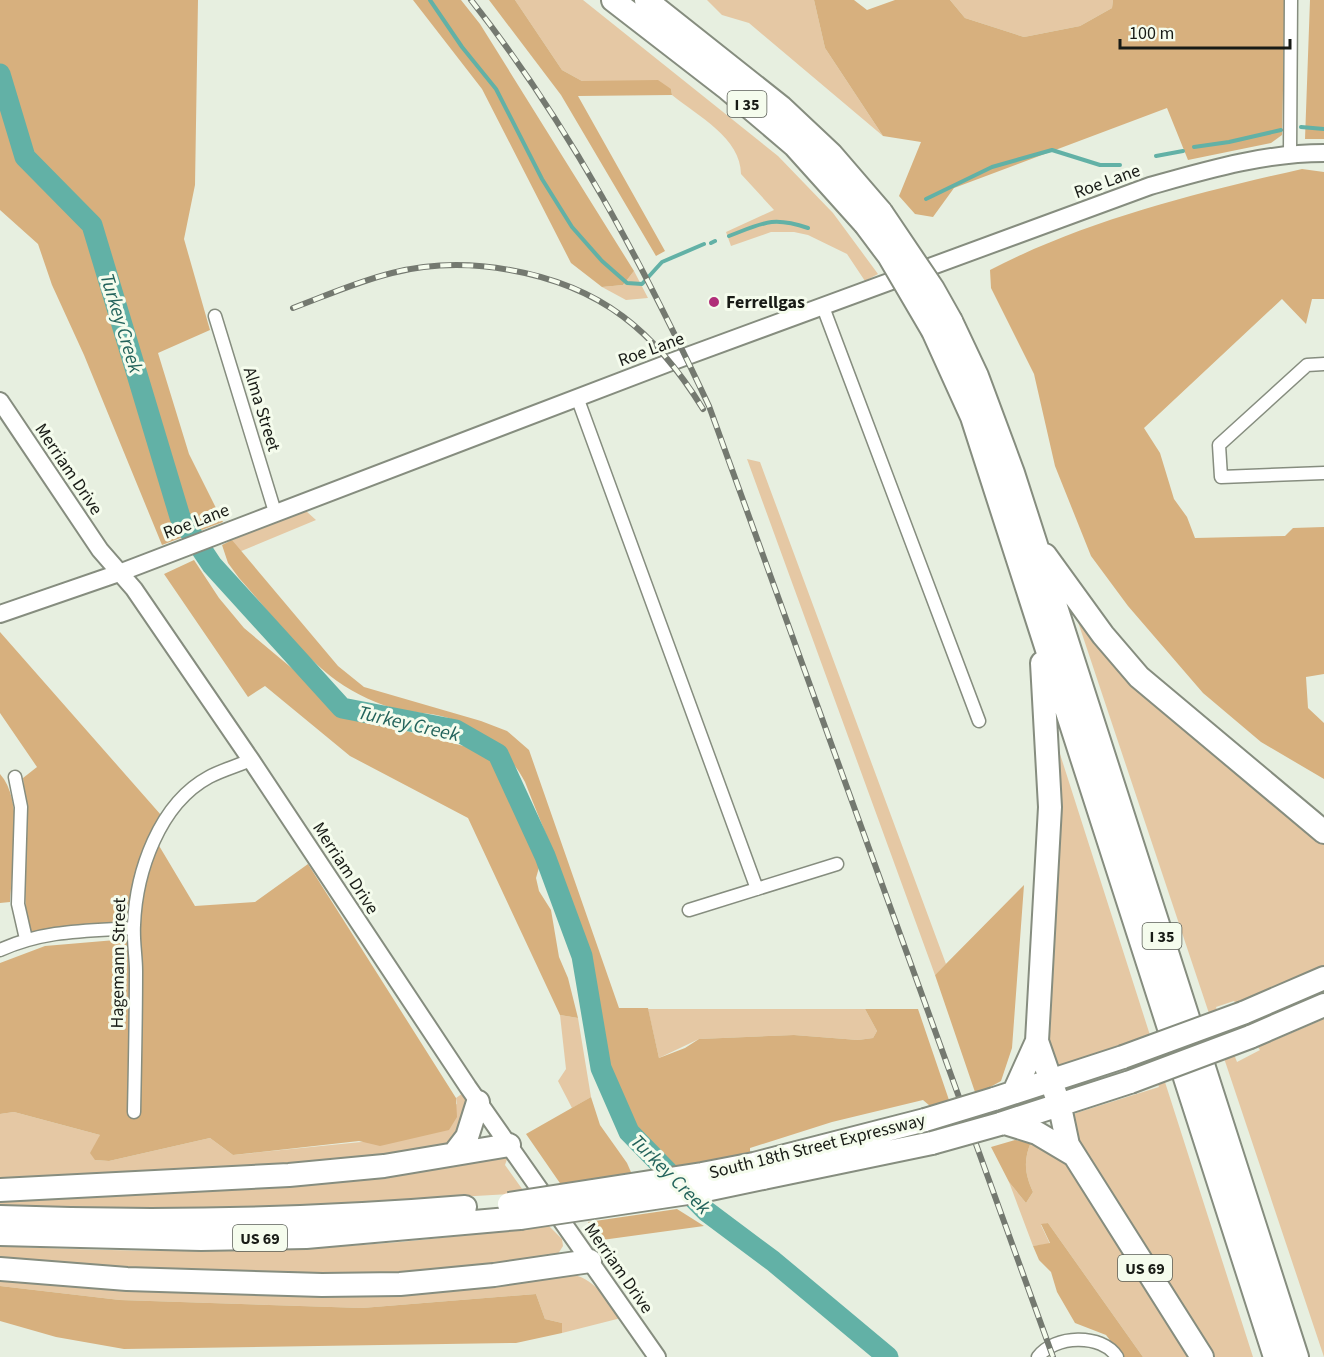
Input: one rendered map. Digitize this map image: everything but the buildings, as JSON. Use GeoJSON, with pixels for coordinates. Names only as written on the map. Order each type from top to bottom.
{"type":"FeatureCollection","features":[{"type":"Feature","properties":{"kind":"highway","name":"I 35"},"geometry":{"type":"LineString","coordinates":[[613,0],[728,89],[794,145],[873,218]]}},
{"type":"Feature","properties":{"kind":"highway","name":"I 35"},"geometry":{"type":"LineString","coordinates":[[646,0],[781,108],[831,154],[873,218],[889,256],[942,326],[996,425],[1297,1357]]}},
{"type":"Feature","properties":{"kind":"highway","name":"I 35"},"geometry":{"type":"LineString","coordinates":[[942,326],[1275,1357]]}},
{"type":"Feature","properties":{"kind":"highway"},"geometry":{"type":"LineString","coordinates":[[1035,542],[1103,635],[1139,677],[1324,832]]}},
{"type":"Feature","properties":{"kind":"highway"},"geometry":{"type":"LineString","coordinates":[[1040,628],[1050,807],[1037,1041],[1049,1081],[1060,1107],[1065,1138],[1074,1155]]}},
{"type":"Feature","properties":{"kind":"highway","name":"South 18th Street Expressway"},"geometry":{"type":"LineString","coordinates":[[758,1171],[1123,1057],[1243,1013],[1324,978]]}},
{"type":"Feature","properties":{"kind":"highway","name":"South 18th Street Expressway"},"geometry":{"type":"LineString","coordinates":[[0,1234],[201,1239],[306,1237],[514,1211],[702,1174],[758,1171],[932,1143],[1060,1107],[1250,1037],[1324,1005]]}},
{"type":"Feature","properties":{"kind":"highway"},"geometry":{"type":"LineString","coordinates":[[1004,1096],[1037,1041]]}},
{"type":"Feature","properties":{"kind":"highway"},"geometry":{"type":"LineString","coordinates":[[454,1154],[467,1137],[478,1102]]}},
{"type":"Feature","properties":{"kind":"highway","name":"US 69"},"geometry":{"type":"LineString","coordinates":[[1003,1124],[1037,1133],[1074,1155],[1199,1353]]}},
{"type":"Feature","properties":{"kind":"highway"},"geometry":{"type":"LineString","coordinates":[[0,1190],[289,1175],[384,1166],[509,1144]]}},
{"type":"Feature","properties":{"kind":"highway","name":"South 18th Street Expressway"},"geometry":{"type":"LineString","coordinates":[[0,1217],[102,1220],[257,1220],[514,1211]]}},
{"type":"Feature","properties":{"kind":"highway"},"geometry":{"type":"LineString","coordinates":[[0,1269],[127,1279],[322,1285],[400,1284],[494,1275],[590,1261]]}},
{"type":"Feature","properties":{"kind":"street"},"geometry":{"type":"LineString","coordinates":[[1290,153],[1291,0]]}},
{"type":"Feature","properties":{"kind":"street","name":"Roe Lane"},"geometry":{"type":"LineString","coordinates":[[0,614],[119,573],[158,556],[577,397],[1150,186],[1217,167],[1290,153],[1324,153]]}},
{"type":"Feature","properties":{"kind":"street"},"geometry":{"type":"LineString","coordinates":[[823,306],[979,721]]}},
{"type":"Feature","properties":{"kind":"street","name":"Alma Street"},"geometry":{"type":"LineString","coordinates":[[215,316],[275,512]]}},
{"type":"Feature","properties":{"kind":"street"},"geometry":{"type":"LineString","coordinates":[[1324,364],[1307,365],[1220,445],[1221,477],[1324,473]]}},
{"type":"Feature","properties":{"kind":"street"},"geometry":{"type":"LineString","coordinates":[[577,397],[757,889]]}},
{"type":"Feature","properties":{"kind":"street","name":"Merriam Drive"},"geometry":{"type":"LineString","coordinates":[[0,401],[100,550],[134,590],[251,760],[478,1102],[657,1357]]}},
{"type":"Feature","properties":{"kind":"street","name":"Hagemann Street"},"geometry":{"type":"LineString","coordinates":[[134,1112],[136,968],[133,928],[136,896],[145,860],[160,828],[180,802],[208,778],[251,760]]}},
{"type":"Feature","properties":{"kind":"street"},"geometry":{"type":"LineString","coordinates":[[15,777],[21,807],[18,904],[26,939]]}},
{"type":"Feature","properties":{"kind":"street"},"geometry":{"type":"LineString","coordinates":[[689,910],[837,864]]}},
{"type":"Feature","properties":{"kind":"street"},"geometry":{"type":"LineString","coordinates":[[0,951],[26,939],[60,933],[133,928]]}},
{"type":"Feature","properties":{"kind":"street"},"geometry":{"type":"LineString","coordinates":[[1038,1357],[1046,1349],[1081,1339],[1114,1351],[1118,1357]]}},
{"type":"Feature","properties":{"kind":"shaded area"},"geometry":{"type":"Polygon","coordinates":[[[0,0],[198,0],[195,185],[184,239],[210,330],[158,353],[189,454],[223,522],[162,545],[84,355],[52,285],[38,244],[0,210],[0,0]]]}},
{"type":"Feature","properties":{"kind":"shaded area"},"geometry":{"type":"Polygon","coordinates":[[[413,0],[461,0],[480,24],[634,271],[623,285],[602,287],[571,263],[482,89],[413,0]]]}},
{"type":"Feature","properties":{"kind":"shaded area"},"geometry":{"type":"Polygon","coordinates":[[[489,0],[515,0],[562,70],[582,81],[658,80],[671,89],[672,95],[578,96],[665,251],[656,256],[561,95],[489,0]]]}},
{"type":"Feature","properties":{"kind":"shaded area"},"geometry":{"type":"Polygon","coordinates":[[[515,0],[583,0],[778,156],[833,213],[878,274],[865,281],[847,254],[808,235],[794,232],[771,232],[731,246],[726,232],[774,210],[741,174],[734,149],[726,139],[672,95],[671,89],[582,81],[562,70],[515,0]]]}},
{"type":"Feature","properties":{"kind":"shaded area"},"geometry":{"type":"Polygon","coordinates":[[[707,0],[814,0],[825,48],[883,136],[749,23],[722,15],[707,0]]]}},
{"type":"Feature","properties":{"kind":"shaded area"},"geometry":{"type":"Polygon","coordinates":[[[814,0],[854,0],[867,10],[895,0],[950,0],[965,18],[1024,37],[1080,26],[1112,8],[1113,0],[1285,0],[1282,135],[1271,143],[1188,160],[1167,108],[954,188],[933,217],[915,214],[899,196],[921,142],[883,136],[825,48],[814,0]]]}},
{"type":"Feature","properties":{"kind":"shaded area"},"geometry":{"type":"Polygon","coordinates":[[[950,0],[1113,0],[1112,8],[1080,26],[1024,37],[965,18],[950,0]]]}},
{"type":"Feature","properties":{"kind":"shaded area"},"geometry":{"type":"Polygon","coordinates":[[[1310,0],[1324,0],[1324,139],[1305,139],[1310,0]]]}},
{"type":"Feature","properties":{"kind":"shaded area"},"geometry":{"type":"Polygon","coordinates":[[[1302,169],[1324,172],[1324,299],[1312,299],[1306,324],[1282,299],[1144,428],[1160,453],[1174,499],[1187,517],[1195,538],[1285,536],[1293,528],[1324,527],[1324,674],[1306,677],[1308,708],[1324,723],[1324,779],[1261,742],[1203,693],[1128,606],[1091,556],[1055,466],[1034,374],[991,288],[990,270],[1027,252],[1103,222],[1182,198],[1302,169]]]}},
{"type":"Feature","properties":{"kind":"shaded area"},"geometry":{"type":"Polygon","coordinates":[[[634,271],[648,298],[626,300],[602,287],[623,285],[634,271]]]}},
{"type":"Feature","properties":{"kind":"shaded area"},"geometry":{"type":"Polygon","coordinates":[[[747,459],[760,462],[946,964],[935,975],[747,459]]]}},
{"type":"Feature","properties":{"kind":"shaded area"},"geometry":{"type":"Polygon","coordinates":[[[306,511],[316,520],[239,552],[232,540],[306,511]]]}},
{"type":"Feature","properties":{"kind":"shaded area"},"geometry":{"type":"Polygon","coordinates":[[[232,540],[338,666],[364,687],[481,721],[507,731],[529,750],[619,1008],[648,1008],[659,1058],[685,1048],[699,1039],[794,1035],[858,1040],[873,1038],[877,1031],[865,1009],[918,1009],[949,1100],[930,1106],[923,1100],[832,1122],[750,1148],[750,1156],[681,1173],[641,1135],[630,1121],[610,1079],[589,962],[578,920],[525,782],[512,762],[486,738],[454,720],[400,710],[359,695],[344,686],[311,659],[239,578],[228,563],[222,545],[232,540]]]}},
{"type":"Feature","properties":{"kind":"shaded area"},"geometry":{"type":"Polygon","coordinates":[[[194,560],[219,598],[244,628],[349,716],[475,749],[495,763],[538,855],[540,864],[536,878],[539,891],[551,910],[559,957],[568,978],[578,1018],[560,1015],[468,818],[350,756],[265,686],[248,697],[164,574],[194,560]]]}},
{"type":"Feature","properties":{"kind":"shaded area"},"geometry":{"type":"Polygon","coordinates":[[[1074,610],[1324,841],[1324,967],[1237,1005],[1234,1001],[1216,1007],[1237,1062],[1260,1050],[1258,1047],[1324,1019],[1324,1357],[1074,610]]]}},
{"type":"Feature","properties":{"kind":"shaded area"},"geometry":{"type":"Polygon","coordinates":[[[0,632],[161,815],[147,843],[125,925],[29,935],[25,895],[23,778],[37,767],[0,713],[0,632]]]}},
{"type":"Feature","properties":{"kind":"shaded area"},"geometry":{"type":"Polygon","coordinates":[[[1060,754],[1253,1357],[1210,1357],[1078,1148],[1073,1116],[1076,1113],[1159,1087],[1142,1037],[1051,1069],[1048,1048],[1055,756],[1060,754]]]}},
{"type":"Feature","properties":{"kind":"shaded area"},"geometry":{"type":"Polygon","coordinates":[[[0,774],[8,786],[12,801],[15,835],[10,902],[0,903],[0,774]]]}},
{"type":"Feature","properties":{"kind":"shaded area"},"geometry":{"type":"Polygon","coordinates":[[[158,844],[195,906],[255,902],[308,864],[456,1098],[457,1117],[449,1130],[380,1146],[359,1141],[233,1155],[210,1138],[109,1161],[95,1160],[90,1153],[100,1135],[14,1112],[0,1114],[0,963],[45,946],[139,938],[140,900],[158,844]]]}},
{"type":"Feature","properties":{"kind":"shaded area"},"geometry":{"type":"Polygon","coordinates":[[[1024,885],[1012,1048],[1001,1081],[976,1095],[935,975],[1024,885]]]}},
{"type":"Feature","properties":{"kind":"shaded area"},"geometry":{"type":"Polygon","coordinates":[[[648,1009],[865,1009],[877,1031],[873,1038],[858,1040],[794,1035],[699,1039],[659,1058],[648,1009]]]}},
{"type":"Feature","properties":{"kind":"shaded area"},"geometry":{"type":"Polygon","coordinates":[[[560,1015],[578,1018],[591,1097],[572,1108],[558,1081],[566,1069],[560,1015]]]}},
{"type":"Feature","properties":{"kind":"shaded area"},"geometry":{"type":"Polygon","coordinates":[[[463,1093],[466,1109],[463,1125],[448,1144],[440,1148],[340,1162],[0,1182],[0,1114],[14,1112],[100,1135],[95,1160],[109,1161],[210,1138],[233,1155],[371,1141],[457,1104],[456,1098],[463,1093]]]}},
{"type":"Feature","properties":{"kind":"shaded area"},"geometry":{"type":"Polygon","coordinates":[[[591,1097],[600,1125],[627,1163],[634,1179],[564,1189],[526,1134],[591,1097]]]}},
{"type":"Feature","properties":{"kind":"shaded area"},"geometry":{"type":"Polygon","coordinates":[[[1015,1140],[1031,1142],[1026,1167],[1033,1192],[1026,1203],[1009,1182],[991,1147],[1015,1140]]]}},
{"type":"Feature","properties":{"kind":"shaded area"},"geometry":{"type":"Polygon","coordinates":[[[1031,1142],[1057,1155],[1066,1165],[1190,1357],[1143,1357],[1048,1223],[1041,1225],[1050,1244],[1033,1246],[1009,1182],[1026,1203],[1033,1192],[1026,1167],[1031,1142]]]}},
{"type":"Feature","properties":{"kind":"shaded area"},"geometry":{"type":"Polygon","coordinates":[[[502,1155],[507,1159],[505,1165],[525,1193],[217,1211],[0,1207],[0,1194],[502,1155]]]}},
{"type":"Feature","properties":{"kind":"shaded area"},"geometry":{"type":"Polygon","coordinates":[[[677,1209],[704,1226],[602,1240],[588,1222],[677,1209]]]}},
{"type":"Feature","properties":{"kind":"shaded area"},"geometry":{"type":"Polygon","coordinates":[[[1048,1223],[1143,1357],[1123,1357],[1106,1335],[1075,1323],[1057,1292],[1051,1272],[1039,1260],[1033,1246],[1050,1243],[1041,1224],[1048,1223]]]}},
{"type":"Feature","properties":{"kind":"shaded area"},"geometry":{"type":"Polygon","coordinates":[[[549,1226],[562,1239],[563,1246],[556,1257],[389,1278],[0,1264],[0,1246],[150,1251],[250,1250],[350,1246],[549,1226]]]}},
{"type":"Feature","properties":{"kind":"shaded area"},"geometry":{"type":"Polygon","coordinates":[[[569,1274],[586,1279],[592,1284],[621,1318],[562,1333],[562,1323],[545,1319],[536,1294],[362,1308],[120,1300],[0,1286],[0,1276],[569,1274]]]}},
{"type":"Feature","properties":{"kind":"shaded area"},"geometry":{"type":"Polygon","coordinates":[[[0,1286],[120,1300],[362,1308],[536,1294],[545,1319],[562,1323],[562,1333],[516,1343],[124,1349],[56,1337],[0,1321],[0,1286]]]}},
{"type":"Feature","properties":{"kind":"waterway"},"geometry":{"type":"LineString","coordinates":[[430,0],[462,47],[496,89],[542,179],[572,227],[602,261],[627,283],[642,284],[662,262],[704,244]]}},
{"type":"Feature","properties":{"kind":"waterway","name":"Turkey Creek"},"geometry":{"type":"LineString","coordinates":[[0,74],[25,157],[92,225],[180,517],[212,565],[342,708],[456,730],[498,754],[545,856],[582,956],[601,1068],[629,1132],[706,1211],[773,1261],[888,1357]]}},
{"type":"Feature","properties":{"kind":"waterway"},"geometry":{"type":"LineString","coordinates":[[1301,127],[1324,129]]}},
{"type":"Feature","properties":{"kind":"waterway"},"geometry":{"type":"LineString","coordinates":[[1194,147],[1229,142],[1281,130]]}},
{"type":"Feature","properties":{"kind":"waterway"},"geometry":{"type":"LineString","coordinates":[[926,199],[992,167],[1052,150],[1100,165],[1120,165]]}},
{"type":"Feature","properties":{"kind":"waterway"},"geometry":{"type":"LineString","coordinates":[[1156,156],[1183,151]]}},
{"type":"Feature","properties":{"kind":"waterway"},"geometry":{"type":"LineString","coordinates":[[729,236],[776,222],[808,228]]}},
{"type":"Feature","properties":{"kind":"waterway"},"geometry":{"type":"LineString","coordinates":[[711,243],[715,241]]}},
{"type":"Feature","properties":{"kind":"railway"},"geometry":{"type":"LineString","coordinates":[[471,0],[507,47],[540,96],[602,196],[709,406],[1053,1357]]}},
{"type":"Feature","properties":{"kind":"railway"},"geometry":{"type":"LineString","coordinates":[[293,308],[367,280],[421,267],[481,266],[542,277],[598,300],[623,316],[665,357],[685,381],[703,409]]}},
{"type":"Feature","properties":{"kind":"place","name":"Ferrellgas"},"geometry":{"type":"Point","coordinates":[714,302]}}]}
